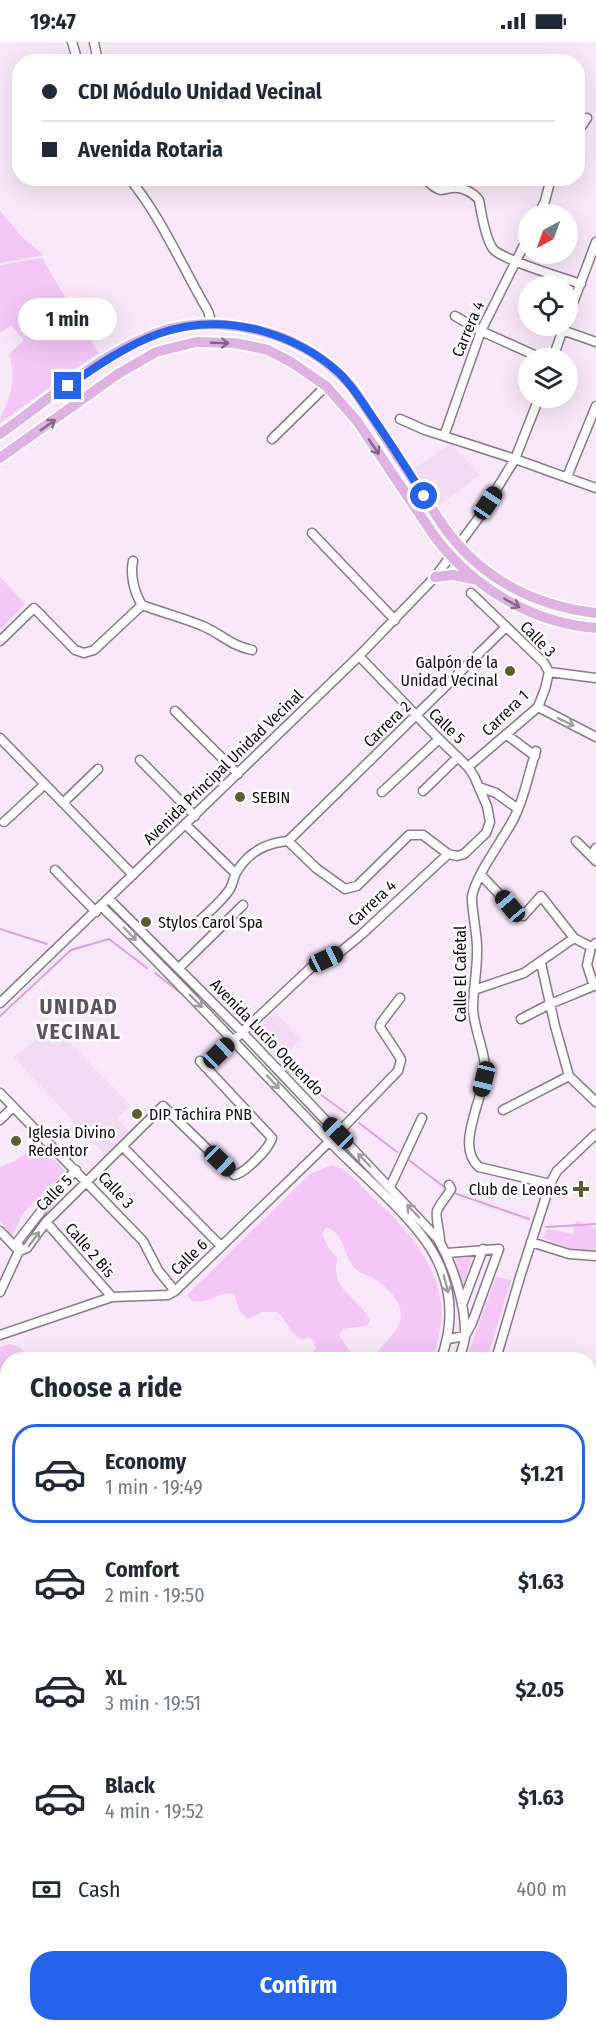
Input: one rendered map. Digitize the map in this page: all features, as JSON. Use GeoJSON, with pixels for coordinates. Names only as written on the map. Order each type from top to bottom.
{"type":"FeatureCollection","features":[{"type":"Feature","properties":{"kind":"main road"},"geometry":{"type":"LineString","coordinates":[[0,434],[112,355],[128,346],[176,327],[235,325],[277,335],[296,342],[337,371],[352,387],[458,546],[489,574],[542,602],[596,613]]}},
{"type":"Feature","properties":{"kind":"main road"},"geometry":{"type":"LineString","coordinates":[[0,458],[139,360],[156,352],[196,342],[233,343],[268,350],[291,362],[326,386],[357,421],[449,555],[479,582],[514,605],[539,616],[596,628]]}},
{"type":"Feature","properties":{"kind":"main road"},"geometry":{"type":"LineString","coordinates":[[435,577],[453,575],[479,582]]}},
{"type":"Feature","properties":{"kind":"street"},"geometry":{"type":"LineString","coordinates":[[135,186],[158,221],[208,311],[212,324]]}},
{"type":"Feature","properties":{"kind":"street"},"geometry":{"type":"LineString","coordinates":[[433,186],[441,190],[453,188],[466,190],[476,196],[479,200],[488,240],[493,249],[516,261],[581,284]]}},
{"type":"Feature","properties":{"kind":"street"},"geometry":{"type":"LineString","coordinates":[[542,204],[548,186]]}},
{"type":"Feature","properties":{"kind":"street"},"geometry":{"type":"LineString","coordinates":[[578,292],[596,242]]}},
{"type":"Feature","properties":{"kind":"street","name":"Carrera 4"},"geometry":{"type":"LineString","coordinates":[[444,436],[481,331],[518,257]]}},
{"type":"Feature","properties":{"kind":"street"},"geometry":{"type":"LineString","coordinates":[[455,316],[519,348]]}},
{"type":"Feature","properties":{"kind":"street"},"geometry":{"type":"LineString","coordinates":[[578,334],[596,342]]}},
{"type":"Feature","properties":{"kind":"street"},"geometry":{"type":"LineString","coordinates":[[272,439],[326,386]]}},
{"type":"Feature","properties":{"kind":"street"},"geometry":{"type":"LineString","coordinates":[[567,477],[596,406]]}},
{"type":"Feature","properties":{"kind":"street","name":"Avenida Principal Unidad Vecinal"},"geometry":{"type":"LineString","coordinates":[[0,1003],[359,656],[435,577],[497,490],[515,459],[535,408]]}},
{"type":"Feature","properties":{"kind":"street"},"geometry":{"type":"LineString","coordinates":[[402,421],[596,488]]}},
{"type":"Feature","properties":{"kind":"street"},"geometry":{"type":"LineString","coordinates":[[312,533],[395,620]]}},
{"type":"Feature","properties":{"kind":"street"},"geometry":{"type":"LineString","coordinates":[[132,561],[133,579],[142,605],[184,618],[219,634],[227,642],[252,650]]}},
{"type":"Feature","properties":{"kind":"street","name":"Calle 3"},"geometry":{"type":"LineString","coordinates":[[471,593],[544,663],[549,672],[596,678]]}},
{"type":"Feature","properties":{"kind":"street"},"geometry":{"type":"LineString","coordinates":[[0,641],[34,608],[75,650],[84,653],[94,650],[142,605]]}},
{"type":"Feature","properties":{"kind":"street","name":"Carrera 2"},"geometry":{"type":"LineString","coordinates":[[288,841],[417,717],[506,627]]}},
{"type":"Feature","properties":{"kind":"street","name":"Calle 5"},"geometry":{"type":"LineString","coordinates":[[359,656],[468,767],[479,786]]}},
{"type":"Feature","properties":{"kind":"street","name":"Carrera 1"},"geometry":{"type":"LineString","coordinates":[[468,767],[538,707],[549,672]]}},
{"type":"Feature","properties":{"kind":"street"},"geometry":{"type":"LineString","coordinates":[[538,707],[596,737]]}},
{"type":"Feature","properties":{"kind":"street"},"geometry":{"type":"LineString","coordinates":[[175,711],[238,774]]}},
{"type":"Feature","properties":{"kind":"street","name":"Calle El Cafetal"},"geometry":{"type":"LineString","coordinates":[[507,735],[536,753],[518,809],[481,875],[472,897],[477,947],[474,1020],[485,1066],[484,1079],[470,1133],[469,1150],[472,1161],[479,1167],[550,1184]]}},
{"type":"Feature","properties":{"kind":"street"},"geometry":{"type":"LineString","coordinates":[[0,738],[133,875]]}},
{"type":"Feature","properties":{"kind":"street"},"geometry":{"type":"LineString","coordinates":[[382,792],[439,739]]}},
{"type":"Feature","properties":{"kind":"street"},"geometry":{"type":"LineString","coordinates":[[423,791],[458,757]]}},
{"type":"Feature","properties":{"kind":"street"},"geometry":{"type":"LineString","coordinates":[[140,760],[195,816]]}},
{"type":"Feature","properties":{"kind":"street"},"geometry":{"type":"LineString","coordinates":[[64,802],[98,769]]}},
{"type":"Feature","properties":{"kind":"street"},"geometry":{"type":"LineString","coordinates":[[4,822],[45,783]]}},
{"type":"Feature","properties":{"kind":"street"},"geometry":{"type":"LineString","coordinates":[[479,786],[496,793],[518,809]]}},
{"type":"Feature","properties":{"kind":"street","name":"Carrera 4"},"geometry":{"type":"LineString","coordinates":[[233,1040],[318,961],[339,953],[448,854],[457,856],[464,854],[486,833],[490,822],[487,806],[479,786]]}},
{"type":"Feature","properties":{"kind":"street"},"geometry":{"type":"LineString","coordinates":[[186,825],[235,873]]}},
{"type":"Feature","properties":{"kind":"street"},"geometry":{"type":"LineString","coordinates":[[197,923],[225,894],[231,886],[235,873],[249,855],[267,844],[288,841],[316,868],[345,889],[357,886],[409,835],[423,834],[448,854]]}},
{"type":"Feature","properties":{"kind":"street"},"geometry":{"type":"LineString","coordinates":[[576,841],[594,855]]}},
{"type":"Feature","properties":{"kind":"street","name":"Avenida Lucio Oquendo"},"geometry":{"type":"LineString","coordinates":[[55,870],[99,909],[233,1040],[329,1142],[393,1205],[428,1245],[446,1281],[450,1315],[448,1339],[443,1352]]}},
{"type":"Feature","properties":{"kind":"street"},"geometry":{"type":"LineString","coordinates":[[481,875],[518,915],[523,916],[541,896],[574,938],[593,945],[587,965],[595,986],[550,1004],[521,1019]]}},
{"type":"Feature","properties":{"kind":"street","name":"Avenida Lucio Oquendo"},"geometry":{"type":"LineString","coordinates":[[109,899],[242,1032],[440,1241],[453,1269],[462,1305],[465,1336],[461,1352]]}},
{"type":"Feature","properties":{"kind":"street"},"geometry":{"type":"LineString","coordinates":[[179,968],[243,905]]}},
{"type":"Feature","properties":{"kind":"street"},"geometry":{"type":"LineString","coordinates":[[474,990],[512,978],[541,963],[574,938]]}},
{"type":"Feature","properties":{"kind":"street"},"geometry":{"type":"LineString","coordinates":[[541,963],[569,1076],[596,1102]]}},
{"type":"Feature","properties":{"kind":"street"},"geometry":{"type":"LineString","coordinates":[[329,1142],[398,1071],[401,1060],[380,1027],[400,998]]}},
{"type":"Feature","properties":{"kind":"street","name":"Calle 5"},"geometry":{"type":"LineString","coordinates":[[19,1251],[27,1248],[46,1222],[163,1106],[234,1175],[241,1174],[271,1143],[272,1138],[203,1064],[233,1040]]}},
{"type":"Feature","properties":{"kind":"street"},"geometry":{"type":"LineString","coordinates":[[503,1110],[569,1076]]}},
{"type":"Feature","properties":{"kind":"street","name":"Calle 3"},"geometry":{"type":"LineString","coordinates":[[0,1093],[143,1241],[158,1270],[175,1291]]}},
{"type":"Feature","properties":{"kind":"street"},"geometry":{"type":"LineString","coordinates":[[0,1120],[14,1107]]}},
{"type":"Feature","properties":{"kind":"street"},"geometry":{"type":"LineString","coordinates":[[390,1187],[422,1118]]}},
{"type":"Feature","properties":{"kind":"street"},"geometry":{"type":"LineString","coordinates":[[498,1352],[550,1184],[557,1171],[596,1134]]}},
{"type":"Feature","properties":{"kind":"street","name":"Calle 6"},"geometry":{"type":"LineString","coordinates":[[0,1335],[111,1297],[168,1296],[329,1142]]}},
{"type":"Feature","properties":{"kind":"street"},"geometry":{"type":"LineString","coordinates":[[123,1147],[221,1246]]}},
{"type":"Feature","properties":{"kind":"street","name":"Calle 5"},"geometry":{"type":"LineString","coordinates":[[0,1292],[19,1251],[18,1241],[63,1182],[76,1170]]}},
{"type":"Feature","properties":{"kind":"street"},"geometry":{"type":"LineString","coordinates":[[440,1241],[440,1227],[436,1215],[437,1209],[448,1197],[451,1189],[449,1185]]}},
{"type":"Feature","properties":{"kind":"street","name":"Calle 2 Bis"},"geometry":{"type":"LineString","coordinates":[[46,1222],[111,1297]]}},
{"type":"Feature","properties":{"kind":"street"},"geometry":{"type":"LineString","coordinates":[[0,1231],[19,1251]]}},
{"type":"Feature","properties":{"kind":"street"},"geometry":{"type":"LineString","coordinates":[[531,1242],[569,1254],[596,1256]]}},
{"type":"Feature","properties":{"kind":"street"},"geometry":{"type":"LineString","coordinates":[[450,1315],[462,1305],[483,1249]]}},
{"type":"Feature","properties":{"kind":"street"},"geometry":{"type":"LineString","coordinates":[[447,1253],[499,1249],[465,1336],[448,1339]]}},
{"type":"Feature","properties":{"kind":"shaded area"},"geometry":{"type":"Polygon","coordinates":[[[0,211],[21,236],[43,255],[0,263],[0,211]]]}},
{"type":"Feature","properties":{"kind":"shaded area"},"geometry":{"type":"Polygon","coordinates":[[[42,258],[98,353],[0,423],[12,386],[13,374],[9,354],[24,340],[11,325],[0,333],[0,265],[42,258]]]}},
{"type":"Feature","properties":{"kind":"shaded area"},"geometry":{"type":"Polygon","coordinates":[[[451,444],[480,475],[438,506],[413,469],[451,444]]]}},
{"type":"Feature","properties":{"kind":"shaded area"},"geometry":{"type":"Polygon","coordinates":[[[0,577],[25,604],[0,630],[0,577]]]}},
{"type":"Feature","properties":{"kind":"shaded area"},"geometry":{"type":"Polygon","coordinates":[[[275,1012],[301,1040],[277,1060],[251,1035],[275,1012]]]}},
{"type":"Feature","properties":{"kind":"shaded area"},"geometry":{"type":"Polygon","coordinates":[[[54,1027],[131,1105],[117,1118],[129,1132],[105,1155],[14,1057],[54,1027]]]}},
{"type":"Feature","properties":{"kind":"shaded area"},"geometry":{"type":"Polygon","coordinates":[[[41,1144],[65,1172],[23,1213],[12,1236],[0,1222],[0,1167],[15,1161],[41,1144]]]}},
{"type":"Feature","properties":{"kind":"shaded area"},"geometry":{"type":"Polygon","coordinates":[[[332,1165],[342,1169],[392,1216],[415,1242],[432,1272],[441,1304],[441,1325],[435,1352],[378,1352],[398,1326],[401,1315],[398,1303],[381,1284],[353,1266],[338,1235],[326,1227],[322,1234],[328,1247],[337,1258],[338,1279],[370,1321],[366,1326],[343,1329],[339,1335],[350,1352],[313,1352],[316,1349],[314,1341],[308,1337],[302,1340],[298,1337],[277,1312],[262,1312],[249,1319],[240,1311],[234,1294],[222,1294],[198,1302],[192,1301],[187,1295],[310,1174],[332,1165]]]}},
{"type":"Feature","properties":{"kind":"shaded area"},"geometry":{"type":"Polygon","coordinates":[[[576,1221],[596,1229],[596,1250],[579,1252],[543,1238],[547,1229],[573,1234],[576,1221]]]}},
{"type":"Feature","properties":{"kind":"shaded area"},"geometry":{"type":"Polygon","coordinates":[[[473,1255],[463,1287],[455,1258],[473,1255]]]}},
{"type":"Feature","properties":{"kind":"shaded area"},"geometry":{"type":"Polygon","coordinates":[[[496,1277],[511,1280],[489,1352],[469,1352],[496,1277]]]}},
{"type":"Feature","properties":{"kind":"shaded area"},"geometry":{"type":"Polygon","coordinates":[[[9,1344],[24,1352],[0,1352],[0,1347],[9,1344]]]}},
{"type":"Feature","properties":{"kind":"waterway"},"geometry":{"type":"LineString","coordinates":[[0,929],[47,944]]}},
{"type":"Feature","properties":{"kind":"waterway"},"geometry":{"type":"LineString","coordinates":[[0,1016],[71,950],[109,939],[147,968]]}},
{"type":"Feature","properties":{"kind":"waterway"},"geometry":{"type":"LineString","coordinates":[[155,973],[186,997]]}},
{"type":"Feature","properties":{"kind":"waterway"},"geometry":{"type":"LineString","coordinates":[[276,1062],[346,1113]]}},
{"type":"Feature","properties":{"kind":"waterway"},"geometry":{"type":"LineString","coordinates":[[359,1123],[397,1152]]}},
{"type":"Feature","properties":{"kind":"waterway"},"geometry":{"type":"LineString","coordinates":[[406,1158],[447,1189]]}},
{"type":"Feature","properties":{"kind":"waterway"},"geometry":{"type":"LineString","coordinates":[[451,1192],[529,1219]]}},
{"type":"Feature","properties":{"kind":"waterway"},"geometry":{"type":"LineString","coordinates":[[546,1227],[596,1224]]}},
{"type":"Feature","properties":{"kind":"place","name":"Galpón de la Unidad Vecinal"},"geometry":{"type":"Point","coordinates":[510,671]}},
{"type":"Feature","properties":{"kind":"place","name":"SEBIN"},"geometry":{"type":"Point","coordinates":[240,797]}},
{"type":"Feature","properties":{"kind":"place","name":"Stylos Carol Spa"},"geometry":{"type":"Point","coordinates":[146,922]}},
{"type":"Feature","properties":{"kind":"place","name":"DIP Táchira PNB"},"geometry":{"type":"Point","coordinates":[137,1114]}},
{"type":"Feature","properties":{"kind":"place","name":"Iglesia Divino Redentor"},"geometry":{"type":"Point","coordinates":[16,1141]}},
{"type":"Feature","properties":{"kind":"place","name":"Club de Leones"},"geometry":{"type":"Point","coordinates":[581,1189]}},
{"type":"Feature","properties":{"kind":"district","name":"UNIDAD VECINAL"},"geometry":{"type":"Point","coordinates":[79,1018]}},
{"type":"Feature","properties":{"kind":"route"},"geometry":{"type":"LineString","coordinates":[[68,386],[128,346],[176,327],[200,324],[235,325],[277,335],[296,342],[315,354],[337,371],[352,387],[424,496]]}}]}
